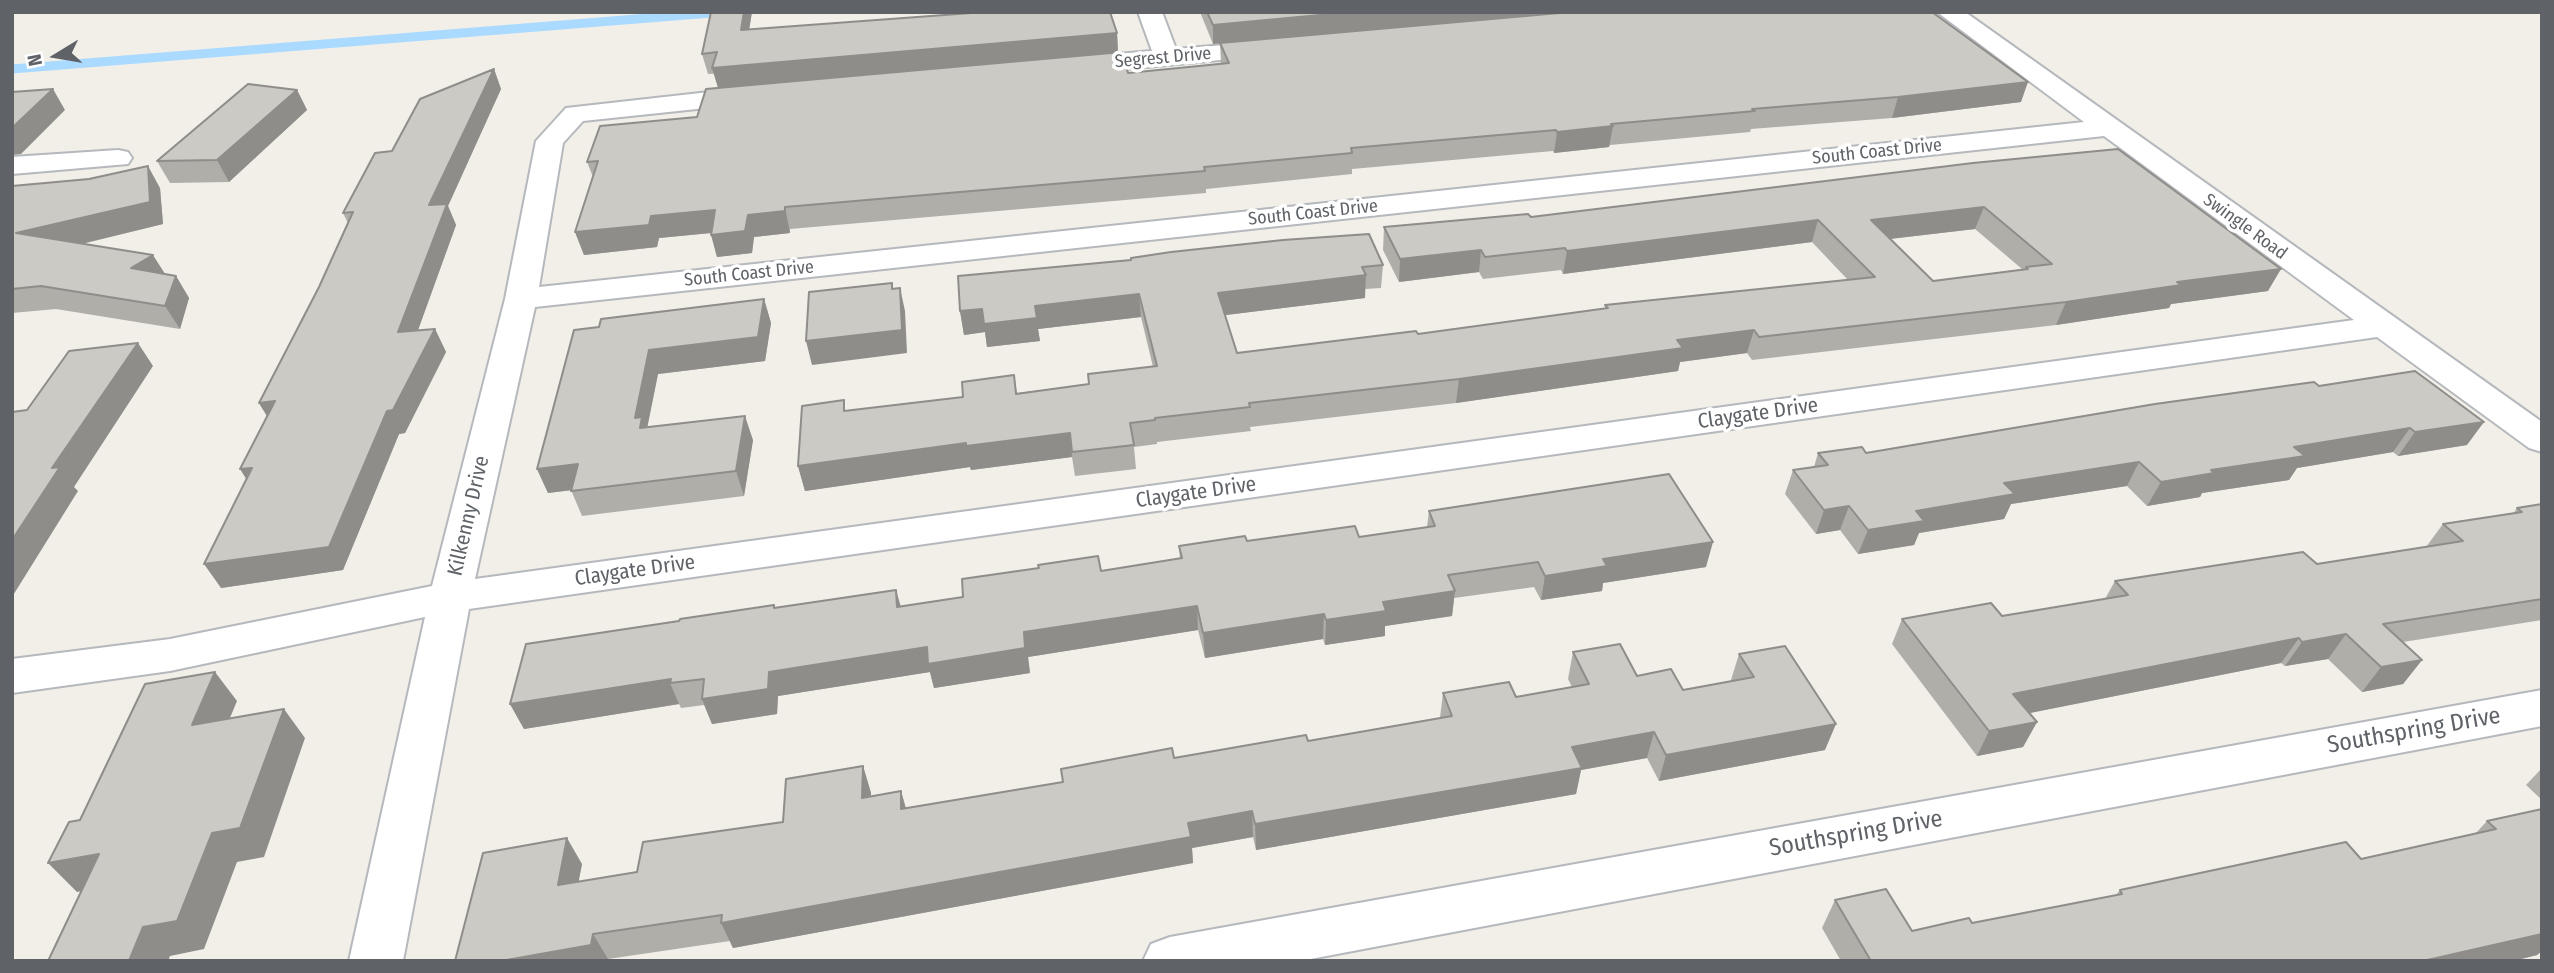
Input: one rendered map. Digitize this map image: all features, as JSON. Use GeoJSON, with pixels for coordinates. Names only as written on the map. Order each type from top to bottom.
{"type":"FeatureCollection","features":[{"type":"Feature","properties":{"kind":"street"},"geometry":{"type":"LineString","coordinates":[[1150,12],[1166,57]]}},
{"type":"Feature","properties":{"kind":"street","name":"Swingle Road"},"geometry":{"type":"LineString","coordinates":[[1949,12],[2106,128],[2542,440]]}},
{"type":"Feature","properties":{"kind":"street","name":"Segrest Drive"},"geometry":{"type":"LineString","coordinates":[[1055,68],[1290,47]]}},
{"type":"Feature","properties":{"kind":"street","name":"Kilkenny Drive"},"geometry":{"type":"LineString","coordinates":[[376,961],[450,597],[521,299],[550,141],[575,114],[776,93]]}},
{"type":"Feature","properties":{"kind":"street","name":"South Coast Drive"},"geometry":{"type":"LineString","coordinates":[[521,299],[2106,128]]}},
{"type":"Feature","properties":{"kind":"street"},"geometry":{"type":"LineString","coordinates":[[12,166],[118,158]]}},
{"type":"Feature","properties":{"kind":"street","name":"Claygate Drive"},"geometry":{"type":"LineString","coordinates":[[12,676],[170,654],[450,597],[2383,326]]}},
{"type":"Feature","properties":{"kind":"street","name":"Southspring Drive"},"geometry":{"type":"LineString","coordinates":[[1170,961],[2542,708]]}},
{"type":"Feature","properties":{"kind":"building"},"geometry":{"type":"Polygon","coordinates":[[[711,12],[744,12],[741,30],[985,12],[1110,12],[1117,33],[712,68],[717,52],[702,54],[711,12]]]}},
{"type":"Feature","properties":{"kind":"building"},"geometry":{"type":"Polygon","coordinates":[[[1207,12],[1352,12],[1213,25],[1207,12]]]}},
{"type":"Feature","properties":{"kind":"building"},"geometry":{"type":"Polygon","coordinates":[[[1571,12],[1932,12],[2028,82],[1898,97],[1752,109],[1755,111],[1611,124],[1613,126],[1557,132],[1351,148],[1352,153],[1204,167],[1205,171],[785,207],[785,211],[748,215],[745,231],[711,235],[715,210],[651,216],[649,225],[575,232],[598,161],[587,162],[600,126],[697,117],[706,89],[1122,52],[1128,73],[1229,63],[1220,43],[1571,12]]]}},
{"type":"Feature","properties":{"kind":"building"},"geometry":{"type":"Polygon","coordinates":[[[494,69],[429,205],[447,204],[398,332],[435,329],[393,410],[387,411],[329,547],[204,564],[252,468],[240,469],[275,401],[259,403],[319,287],[353,212],[343,213],[375,153],[392,151],[420,99],[494,69]]]}},
{"type":"Feature","properties":{"kind":"building"},"geometry":{"type":"Polygon","coordinates":[[[248,84],[297,90],[217,160],[157,161],[248,84]]]}},
{"type":"Feature","properties":{"kind":"building"},"geometry":{"type":"Polygon","coordinates":[[[53,89],[12,128],[12,92],[53,89]]]}},
{"type":"Feature","properties":{"kind":"building"},"geometry":{"type":"Polygon","coordinates":[[[2118,149],[2281,269],[2177,282],[2181,285],[2066,302],[1759,337],[1754,330],[1677,340],[1683,348],[1459,379],[1249,403],[1250,407],[1130,423],[1134,445],[1072,452],[1070,433],[966,446],[966,443],[798,466],[802,406],[844,400],[844,411],[963,397],[962,382],[1014,375],[1016,394],[1089,384],[1088,374],[1157,366],[1139,294],[1035,306],[1037,318],[984,324],[982,309],[960,311],[958,276],[1131,260],[1171,252],[1283,240],[1369,234],[1383,265],[1362,267],[1366,275],[1218,293],[1237,353],[1416,331],[1418,334],[1608,308],[1605,305],[1875,277],[1818,220],[1567,251],[1565,248],[1485,257],[1481,250],[1400,259],[1384,227],[1528,214],[1531,217],[1973,163],[2118,149]],[[1984,207],[1871,220],[1933,281],[2052,264],[1984,207]]]}},
{"type":"Feature","properties":{"kind":"building"},"geometry":{"type":"Polygon","coordinates":[[[148,166],[150,202],[16,233],[153,255],[131,268],[176,276],[165,306],[41,286],[12,289],[12,186],[89,179],[148,166]]]}},
{"type":"Feature","properties":{"kind":"building"},"geometry":{"type":"Polygon","coordinates":[[[892,283],[892,289],[900,288],[902,330],[806,341],[809,292],[892,283]]]}},
{"type":"Feature","properties":{"kind":"building"},"geometry":{"type":"Polygon","coordinates":[[[764,299],[758,337],[649,350],[635,418],[642,417],[640,428],[745,416],[736,471],[571,491],[578,464],[537,469],[574,330],[599,327],[601,319],[764,299]]]}},
{"type":"Feature","properties":{"kind":"building"},"geometry":{"type":"Polygon","coordinates":[[[138,343],[52,468],[60,467],[12,540],[12,412],[27,410],[69,351],[138,343]]]}},
{"type":"Feature","properties":{"kind":"building"},"geometry":{"type":"Polygon","coordinates":[[[2415,371],[2484,422],[2415,432],[2410,428],[2294,447],[2305,456],[2211,470],[2214,473],[2161,482],[2139,462],[2004,483],[2015,494],[1916,511],[1924,521],[1868,530],[1849,506],[1824,510],[1793,470],[1828,465],[1818,453],[1862,447],[1866,453],[2155,404],[2314,382],[2319,386],[2415,371]]]}},
{"type":"Feature","properties":{"kind":"building"},"geometry":{"type":"Polygon","coordinates":[[[1669,474],[1713,542],[1603,559],[1607,566],[1545,576],[1538,562],[1448,575],[1455,591],[1383,602],[1386,611],[1326,620],[1324,614],[1203,633],[1197,606],[1024,632],[1025,648],[928,664],[927,647],[769,672],[768,689],[702,699],[704,679],[670,683],[671,679],[510,704],[526,644],[774,605],[774,608],[896,590],[897,607],[963,597],[962,579],[1039,568],[1038,565],[1098,556],[1101,571],[1182,558],[1179,546],[1245,536],[1247,541],[1355,526],[1359,537],[1435,526],[1429,511],[1669,474]]]}},
{"type":"Feature","properties":{"kind":"building"},"geometry":{"type":"Polygon","coordinates":[[[2542,504],[2542,599],[2383,624],[2422,660],[2381,667],[2346,634],[2302,642],[2299,638],[2013,694],[2037,722],[1989,731],[1902,619],[1991,603],[2002,616],[2128,595],[2115,581],[2303,552],[2317,564],[2463,541],[2443,524],[2522,512],[2517,508],[2542,504]]]}},
{"type":"Feature","properties":{"kind":"building"},"geometry":{"type":"Polygon","coordinates":[[[1620,644],[1637,676],[1671,669],[1683,690],[1754,677],[1739,654],[1785,646],[1836,724],[1666,755],[1654,732],[1572,747],[1582,768],[1255,824],[1252,811],[1188,823],[1191,837],[721,923],[722,915],[593,934],[591,945],[501,961],[455,961],[483,853],[567,838],[558,885],[637,872],[643,842],[783,822],[786,779],[863,766],[862,798],[901,791],[901,809],[1063,782],[1061,769],[1172,748],[1174,758],[1306,735],[1308,741],[1452,716],[1443,693],[1509,682],[1516,697],[1589,684],[1573,652],[1620,644]]]}},
{"type":"Feature","properties":{"kind":"building"},"geometry":{"type":"Polygon","coordinates":[[[215,672],[192,725],[284,709],[240,828],[212,833],[177,921],[143,927],[129,961],[48,961],[99,854],[48,863],[69,822],[80,820],[145,684],[215,672]]]}},
{"type":"Feature","properties":{"kind":"building"},"geometry":{"type":"Polygon","coordinates":[[[2542,809],[2542,934],[2423,961],[1871,961],[1835,900],[1886,889],[1912,931],[1969,918],[1972,923],[2122,894],[2120,890],[2346,842],[2361,859],[2496,829],[2487,821],[2542,809]]]}},
{"type":"Feature","properties":{"kind":"waterway"},"geometry":{"type":"LineString","coordinates":[[12,69],[724,12]]}}]}
